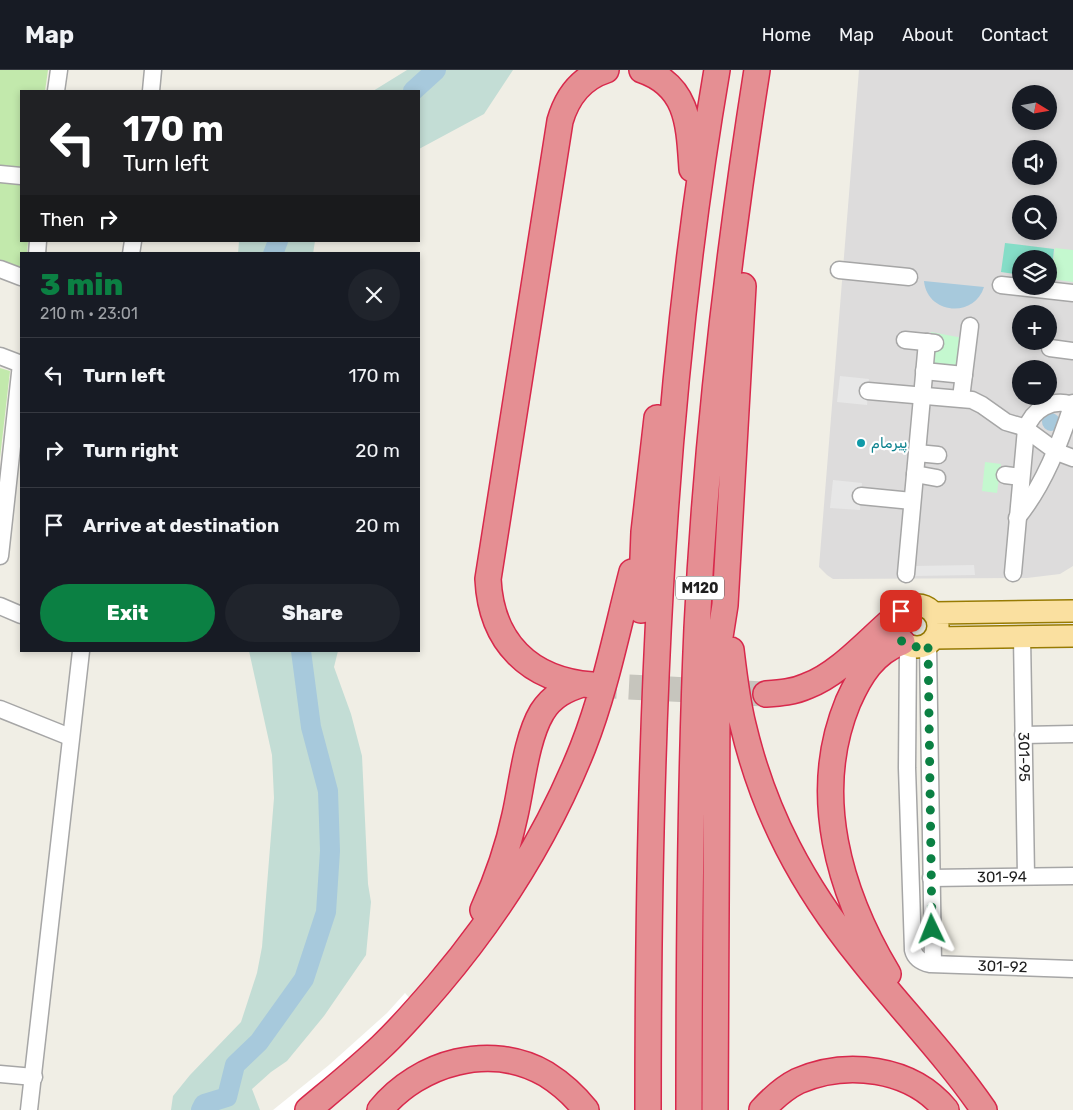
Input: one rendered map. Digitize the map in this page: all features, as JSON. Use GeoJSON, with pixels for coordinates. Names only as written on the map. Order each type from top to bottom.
{"type":"FeatureCollection","features":[{"type":"Feature","properties":{"kind":"highway"},"geometry":{"type":"LineString","coordinates":[[449,972],[481,913],[501,866],[515,816],[531,739],[537,722],[542,712],[558,694],[587,685],[566,682],[546,675],[527,663],[515,652],[504,637],[494,615],[488,592],[488,579],[560,121],[565,105],[574,91],[587,79],[606,70]]}},
{"type":"Feature","properties":{"kind":"highway"},"geometry":{"type":"LineString","coordinates":[[642,70],[666,83],[682,102],[690,139],[696,211]]}},
{"type":"Feature","properties":{"kind":"highway","name":"M120"},"geometry":{"type":"LineString","coordinates":[[648,1110],[650,835],[658,619],[668,475],[688,274],[717,70]]}},
{"type":"Feature","properties":{"kind":"highway","name":"M120"},"geometry":{"type":"LineString","coordinates":[[689,1110],[691,794],[698,616],[712,425],[728,281],[757,70]]}},
{"type":"Feature","properties":{"kind":"highway"},"geometry":{"type":"LineString","coordinates":[[716,1110],[717,707],[719,643],[725,605],[754,95]]}},
{"type":"Feature","properties":{"kind":"highway"},"geometry":{"type":"LineString","coordinates":[[632,1110],[635,741],[644,532],[657,413],[669,343],[688,274]]}},
{"type":"Feature","properties":{"kind":"highway"},"geometry":{"type":"LineString","coordinates":[[308,1110],[382,1046],[420,1006],[449,972],[500,904],[526,864],[557,806],[583,745],[603,682],[644,532]]}},
{"type":"Feature","properties":{"kind":"highway"},"geometry":{"type":"LineString","coordinates":[[725,605],[742,724],[769,809],[785,843],[806,882],[830,918],[956,1073]]}},
{"type":"Feature","properties":{"kind":"highway"},"geometry":{"type":"LineString","coordinates":[[766,694],[797,690],[823,678],[898,615]]}},
{"type":"Feature","properties":{"kind":"highway"},"geometry":{"type":"LineString","coordinates":[[918,642],[882,652],[869,664],[854,689],[845,710],[832,758],[831,821],[846,886],[881,961],[901,995],[984,1110]]}},
{"type":"Feature","properties":{"kind":"highway"},"geometry":{"type":"LineString","coordinates":[[380,1110],[397,1092],[424,1073],[453,1062],[489,1058],[509,1060],[546,1074],[570,1092],[586,1110]]}},
{"type":"Feature","properties":{"kind":"highway"},"geometry":{"type":"LineString","coordinates":[[762,1110],[783,1090],[796,1082],[829,1071],[847,1069],[880,1072],[912,1083],[928,1093],[946,1110]]}},
{"type":"Feature","properties":{"kind":"main road"},"geometry":{"type":"LineString","coordinates":[[918,642],[938,626],[934,613],[924,605],[918,604],[906,607],[898,615],[896,627],[899,637],[918,642],[1073,636]]}},
{"type":"Feature","properties":{"kind":"main road"},"geometry":{"type":"LineString","coordinates":[[934,613],[1073,611]]}},
{"type":"Feature","properties":{"kind":"street"},"geometry":{"type":"LineString","coordinates":[[56,90],[59,70]]}},
{"type":"Feature","properties":{"kind":"street"},"geometry":{"type":"LineString","coordinates":[[151,90],[153,70]]}},
{"type":"Feature","properties":{"kind":"street"},"geometry":{"type":"LineString","coordinates":[[0,174],[20,176]]}},
{"type":"Feature","properties":{"kind":"street"},"geometry":{"type":"LineString","coordinates":[[0,269],[20,277]]}},
{"type":"Feature","properties":{"kind":"street"},"geometry":{"type":"LineString","coordinates":[[839,270],[909,277]]}},
{"type":"Feature","properties":{"kind":"street"},"geometry":{"type":"LineString","coordinates":[[1001,285],[1073,292]]}},
{"type":"Feature","properties":{"kind":"street"},"geometry":{"type":"LineString","coordinates":[[961,398],[970,326]]}},
{"type":"Feature","properties":{"kind":"street"},"geometry":{"type":"LineString","coordinates":[[905,340],[931,343],[924,371],[906,574]]}},
{"type":"Feature","properties":{"kind":"street"},"geometry":{"type":"LineString","coordinates":[[1057,349],[1073,351]]}},
{"type":"Feature","properties":{"kind":"street"},"geometry":{"type":"LineString","coordinates":[[0,356],[20,364]]}},
{"type":"Feature","properties":{"kind":"street"},"geometry":{"type":"LineString","coordinates":[[924,371],[964,375]]}},
{"type":"Feature","properties":{"kind":"street"},"geometry":{"type":"LineString","coordinates":[[0,556],[3,510],[20,372]]}},
{"type":"Feature","properties":{"kind":"street"},"geometry":{"type":"LineString","coordinates":[[868,391],[961,398],[978,402],[1006,422],[1026,429],[1055,451],[1073,458]]}},
{"type":"Feature","properties":{"kind":"street"},"geometry":{"type":"LineString","coordinates":[[1012,573],[1017,518],[1013,476],[1026,429],[1032,415],[1043,407],[1063,402],[1073,404],[1055,451],[1047,479],[1038,495],[1017,518]]}},
{"type":"Feature","properties":{"kind":"street"},"geometry":{"type":"LineString","coordinates":[[917,453],[938,455]]}},
{"type":"Feature","properties":{"kind":"street"},"geometry":{"type":"LineString","coordinates":[[915,474],[937,478]]}},
{"type":"Feature","properties":{"kind":"street"},"geometry":{"type":"LineString","coordinates":[[861,496],[912,501]]}},
{"type":"Feature","properties":{"kind":"street"},"geometry":{"type":"LineString","coordinates":[[0,606],[20,615]]}},
{"type":"Feature","properties":{"kind":"street","name":"301-95"},"geometry":{"type":"LineString","coordinates":[[1022,637],[1026,876]]}},
{"type":"Feature","properties":{"kind":"street"},"geometry":{"type":"LineString","coordinates":[[918,642],[931,878],[933,964],[922,962],[914,955],[913,950],[907,768],[918,642]]}},
{"type":"Feature","properties":{"kind":"street"},"geometry":{"type":"LineString","coordinates":[[30,1110],[70,736],[81,652]]}},
{"type":"Feature","properties":{"kind":"street"},"geometry":{"type":"LineString","coordinates":[[0,708],[70,736]]}},
{"type":"Feature","properties":{"kind":"street"},"geometry":{"type":"LineString","coordinates":[[1023,734],[1073,734]]}},
{"type":"Feature","properties":{"kind":"street","name":"301-94"},"geometry":{"type":"LineString","coordinates":[[931,878],[1073,876]]}},
{"type":"Feature","properties":{"kind":"street","name":"301-92"},"geometry":{"type":"LineString","coordinates":[[933,964],[1073,969]]}},
{"type":"Feature","properties":{"kind":"street"},"geometry":{"type":"LineString","coordinates":[[0,1074],[34,1077]]}},
{"type":"Feature","properties":{"kind":"shaded area"},"geometry":{"type":"Polygon","coordinates":[[[407,70],[513,70],[484,114],[420,148],[420,90],[375,90],[407,70]]]}},
{"type":"Feature","properties":{"kind":"shaded area"},"geometry":{"type":"Polygon","coordinates":[[[859,70],[1073,70],[1073,566],[1060,574],[1027,578],[833,579],[819,567],[859,70]]]}},
{"type":"Feature","properties":{"kind":"shaded area"},"geometry":{"type":"Polygon","coordinates":[[[239,242],[315,242],[313,252],[238,252],[239,242]]]}},
{"type":"Feature","properties":{"kind":"shaded area"},"geometry":{"type":"Polygon","coordinates":[[[924,281],[984,287],[979,297],[971,304],[961,308],[951,308],[942,306],[933,300],[927,292],[924,281]]]}},
{"type":"Feature","properties":{"kind":"shaded area"},"geometry":{"type":"Polygon","coordinates":[[[840,376],[869,379],[867,405],[837,402],[840,376]]]}},
{"type":"Feature","properties":{"kind":"shaded area"},"geometry":{"type":"Polygon","coordinates":[[[1051,413],[1057,416],[1060,422],[1057,428],[1051,431],[1045,428],[1042,422],[1045,416],[1051,413]]]}},
{"type":"Feature","properties":{"kind":"shaded area"},"geometry":{"type":"Polygon","coordinates":[[[833,480],[862,483],[860,510],[830,508],[833,480]]]}},
{"type":"Feature","properties":{"kind":"shaded area"},"geometry":{"type":"Polygon","coordinates":[[[974,565],[975,575],[914,576],[914,566],[974,565]]]}},
{"type":"Feature","properties":{"kind":"shaded area"},"geometry":{"type":"Polygon","coordinates":[[[249,652],[338,652],[334,667],[351,714],[362,756],[368,884],[371,902],[366,955],[324,1016],[287,1061],[252,1089],[260,1110],[171,1110],[173,1096],[190,1075],[241,1022],[257,973],[262,947],[274,798],[272,755],[249,652]]]}},
{"type":"Feature","properties":{"kind":"green space"},"geometry":{"type":"Polygon","coordinates":[[[0,70],[48,70],[45,90],[20,90],[20,168],[0,167],[0,70]]]}},
{"type":"Feature","properties":{"kind":"green space"},"geometry":{"type":"Polygon","coordinates":[[[0,180],[20,183],[20,242],[28,242],[27,252],[20,252],[20,271],[0,264],[0,180]]]}},
{"type":"Feature","properties":{"kind":"green space"},"geometry":{"type":"Polygon","coordinates":[[[1005,243],[1054,249],[1012,250],[1012,274],[1001,272],[1005,243]]]}},
{"type":"Feature","properties":{"kind":"green space"},"geometry":{"type":"Polygon","coordinates":[[[1055,248],[1073,250],[1073,282],[1057,280],[1057,250],[1055,250],[1055,248]]]}},
{"type":"Feature","properties":{"kind":"green space"},"geometry":{"type":"Polygon","coordinates":[[[931,332],[963,338],[962,373],[926,370],[931,332]]]}},
{"type":"Feature","properties":{"kind":"green space"},"geometry":{"type":"Polygon","coordinates":[[[0,368],[10,371],[0,458],[0,368]]]}},
{"type":"Feature","properties":{"kind":"green space"},"geometry":{"type":"Polygon","coordinates":[[[985,462],[1001,464],[997,493],[982,491],[985,462]]]}},
{"type":"Feature","properties":{"kind":"pier"},"geometry":{"type":"Polygon","coordinates":[[[405,993],[424,1014],[314,1110],[273,1110],[329,1065],[387,1013],[405,993]]]}},
{"type":"Feature","properties":{"kind":"waterway"},"geometry":{"type":"LineString","coordinates":[[414,90],[436,70]]}},
{"type":"Feature","properties":{"kind":"waterway"},"geometry":{"type":"LineString","coordinates":[[274,252],[278,242]]}},
{"type":"Feature","properties":{"kind":"waterway"},"geometry":{"type":"LineString","coordinates":[[201,1110],[204,1104],[227,1097],[235,1065],[259,1042],[304,979],[326,912],[330,851],[328,791],[311,727],[301,652]]}},
{"type":"Feature","properties":{"kind":"tunnel"},"geometry":{"type":"LineString","coordinates":[[592,685],[766,694]]}},
{"type":"Feature","properties":{"kind":"place","name":"پیرمام"},"geometry":{"type":"Point","coordinates":[861,443]}},
{"type":"Feature","properties":{"kind":"route"},"geometry":{"type":"LineString","coordinates":[[901,611],[896,627],[902,642],[913,647],[928,644],[932,929]]}}]}
